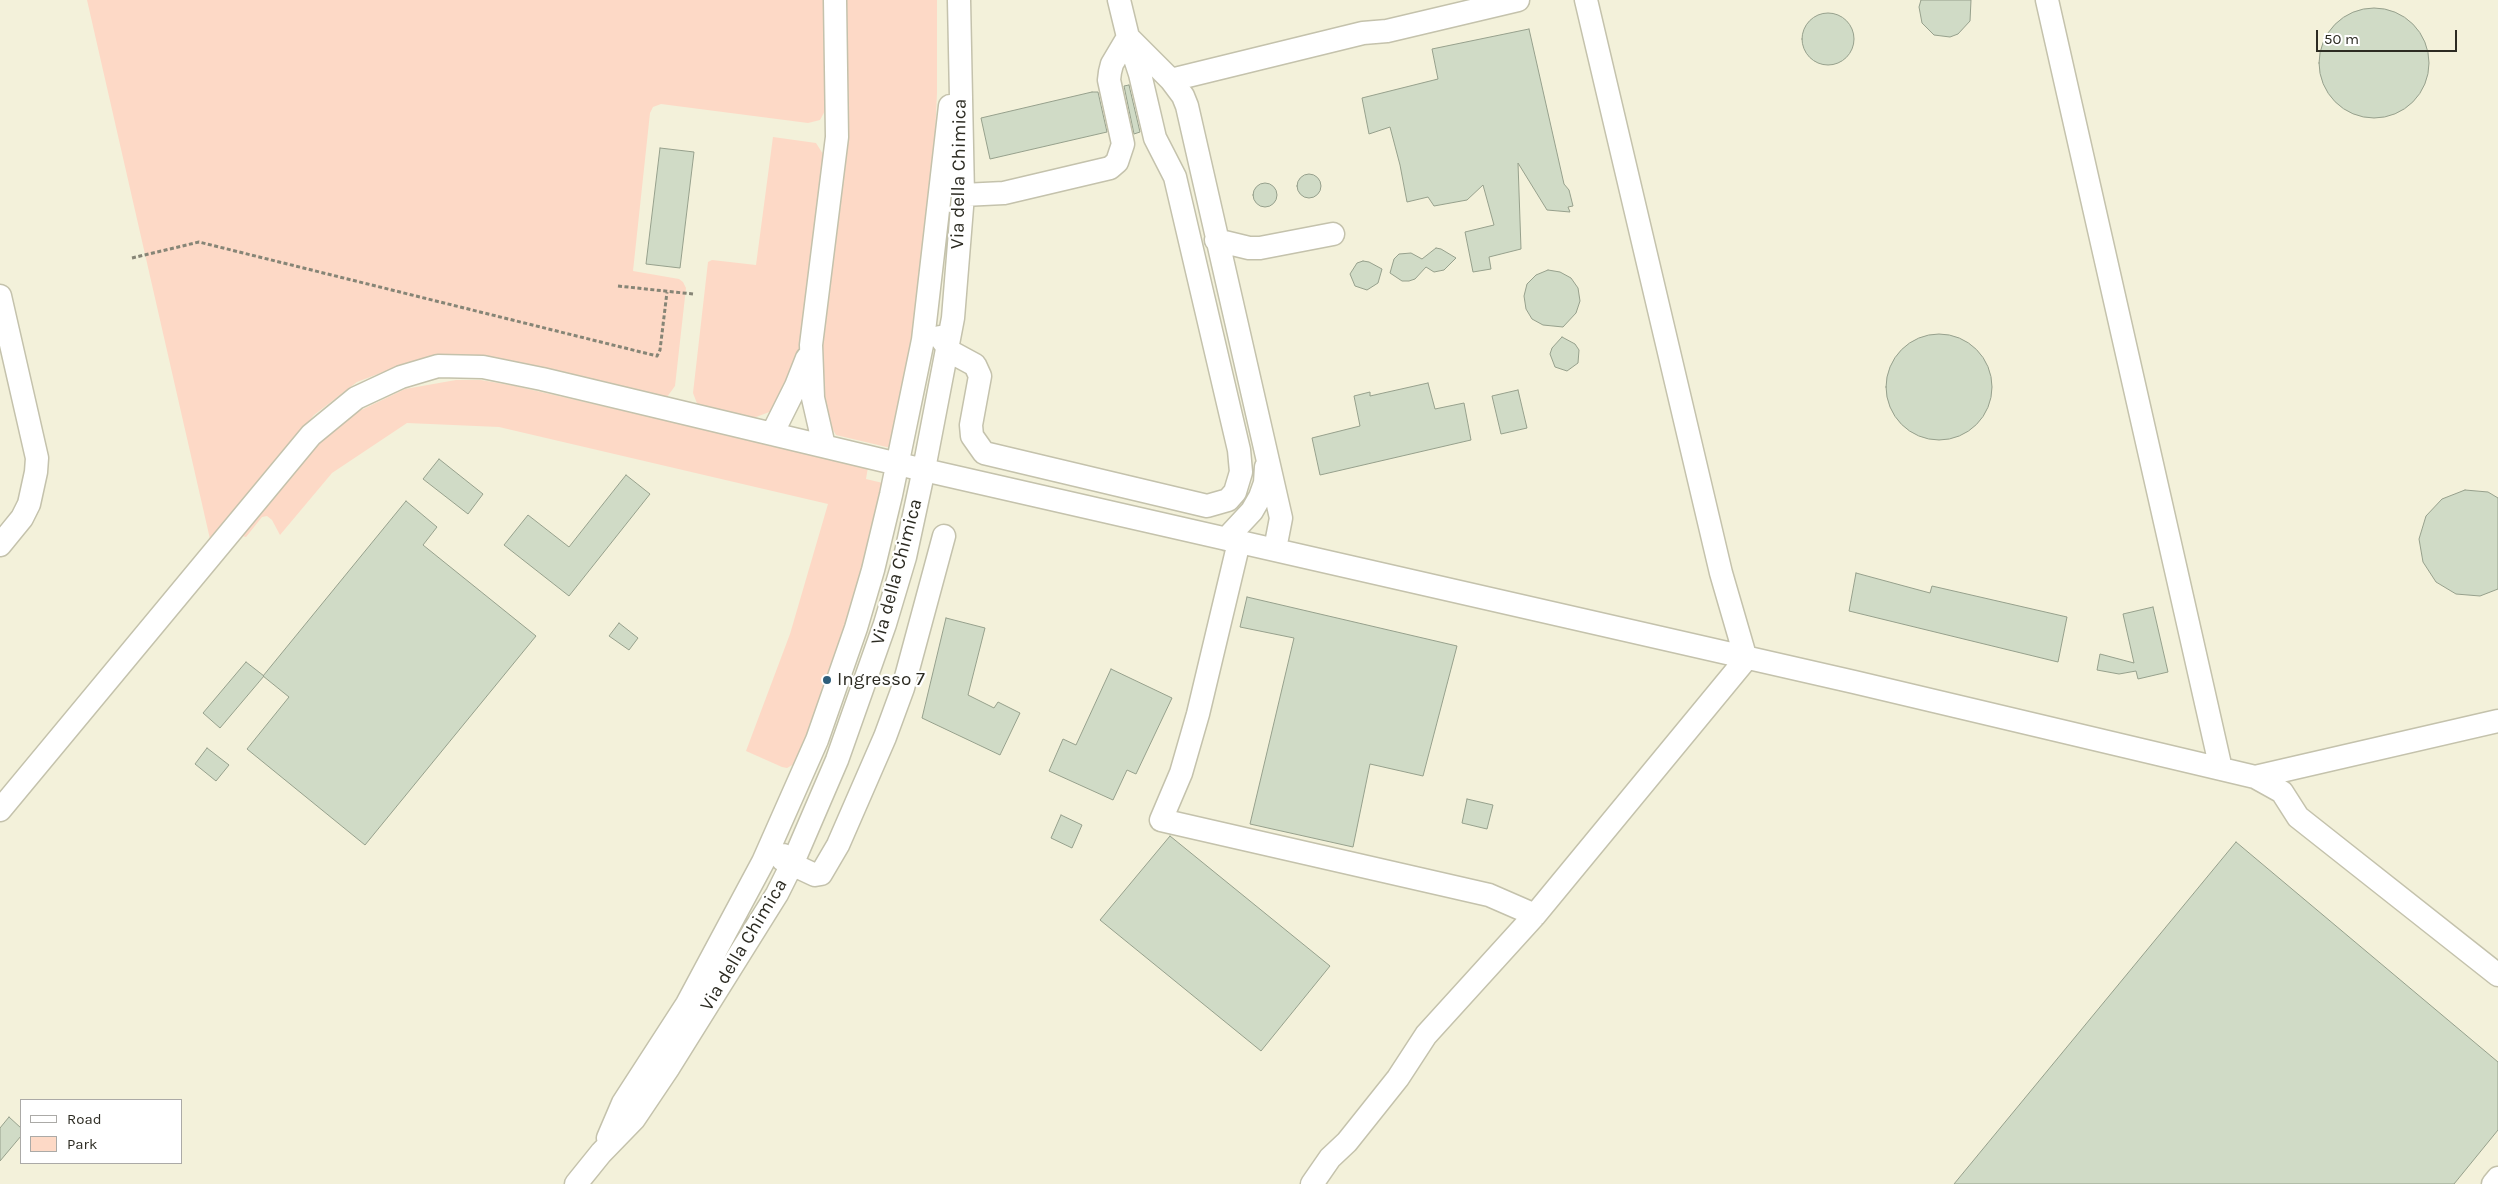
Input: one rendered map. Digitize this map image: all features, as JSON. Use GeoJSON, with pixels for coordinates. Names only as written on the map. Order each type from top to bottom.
{"type":"FeatureCollection","features":[{"type":"Feature","properties":{"kind":"lane"},"geometry":{"type":"LineString","coordinates":[[824,446],[813,398],[811,345],[836,136],[835,0]]}},
{"type":"Feature","properties":{"kind":"lane"},"geometry":{"type":"LineString","coordinates":[[950,107],[951,186],[940,336],[951,352],[975,364],[980,376],[971,425],[972,436],[984,454],[1207,506],[1228,500],[1235,492],[1241,472],[1239,450],[1176,177],[1155,138],[1140,74],[1119,0]]}},
{"type":"Feature","properties":{"kind":"lane"},"geometry":{"type":"LineString","coordinates":[[1171,80],[1363,33],[1387,31],[1518,0]]}},
{"type":"Feature","properties":{"kind":"lane"},"geometry":{"type":"LineString","coordinates":[[1586,0],[1721,573],[1746,658]]}},
{"type":"Feature","properties":{"kind":"lane"},"geometry":{"type":"LineString","coordinates":[[2047,0],[2221,769]]}},
{"type":"Feature","properties":{"kind":"lane","name":"Via della Chimica"},"geometry":{"type":"LineString","coordinates":[[601,1152],[623,1104],[687,1004],[764,862],[817,740],[873,570],[898,464],[928,306],[959,5]]}},
{"type":"Feature","properties":{"kind":"lane","name":"Via della Chimica"},"geometry":{"type":"LineString","coordinates":[[576,1184],[601,1152],[634,1119],[756,930],[792,864],[837,760],[885,624],[905,557],[924,469],[952,318],[963,195],[959,5]]}},
{"type":"Feature","properties":{"kind":"lane"},"geometry":{"type":"LineString","coordinates":[[1128,37],[1171,80],[1183,96],[1187,106],[1216,240],[1281,518],[1275,549]]}},
{"type":"Feature","properties":{"kind":"lane"},"geometry":{"type":"LineString","coordinates":[[963,195],[1004,193],[1110,168],[1117,162],[1123,144],[1109,80],[1112,64],[1128,37]]}},
{"type":"Feature","properties":{"kind":"lane"},"geometry":{"type":"LineString","coordinates":[[1216,240],[1249,248],[1260,248],[1333,234]]}},
{"type":"Feature","properties":{"kind":"lane"},"geometry":{"type":"LineString","coordinates":[[0,296],[37,458],[29,504],[22,518],[0,545]]}},
{"type":"Feature","properties":{"kind":"lane"},"geometry":{"type":"LineString","coordinates":[[772,434],[796,386],[811,345]]}},
{"type":"Feature","properties":{"kind":"lane"},"geometry":{"type":"LineString","coordinates":[[4,797],[311,435],[356,398],[401,377],[438,366],[483,367],[2255,777],[2282,792],[2298,817],[2498,975]]}},
{"type":"Feature","properties":{"kind":"lane"},"geometry":{"type":"LineString","coordinates":[[1267,459],[1265,483],[1260,497],[1233,540],[1198,714],[1181,773],[1161,820],[1489,895],[1534,916]]}},
{"type":"Feature","properties":{"kind":"lane"},"geometry":{"type":"LineString","coordinates":[[873,570],[871,621],[866,640],[825,753],[783,852],[783,860],[815,875],[821,874],[855,809],[903,688],[944,536]]}},
{"type":"Feature","properties":{"kind":"lane"},"geometry":{"type":"LineString","coordinates":[[1312,1184],[1330,1158],[1347,1142],[1398,1078],[1426,1034],[1534,916],[1746,658]]}},
{"type":"Feature","properties":{"kind":"lane"},"geometry":{"type":"LineString","coordinates":[[2255,777],[2498,721]]}},
{"type":"Feature","properties":{"kind":"lane"},"geometry":{"type":"LineString","coordinates":[[2493,1184],[2498,1178]]}},
{"type":"Feature","properties":{"kind":"path"},"geometry":{"type":"LineString","coordinates":[[132,258],[199,242],[656,356],[660,350],[667,292]]}},
{"type":"Feature","properties":{"kind":"path"},"geometry":{"type":"LineString","coordinates":[[618,286],[693,294]]}},
{"type":"Feature","properties":{"kind":"green space"},"geometry":{"type":"Polygon","coordinates":[[[87,0],[823,0],[826,109],[820,120],[808,123],[661,104],[653,107],[650,113],[633,271],[679,279],[686,288],[675,386],[667,397],[485,357],[418,360],[404,364],[357,382],[314,415],[210,539],[87,0]]]}},
{"type":"Feature","properties":{"kind":"green space"},"geometry":{"type":"Polygon","coordinates":[[[845,0],[937,0],[937,93],[932,200],[923,294],[895,449],[836,435],[826,418],[820,361],[848,119],[845,0]]]}},
{"type":"Feature","properties":{"kind":"green space"},"geometry":{"type":"Polygon","coordinates":[[[773,137],[816,143],[823,154],[823,163],[798,358],[772,411],[747,418],[698,406],[693,393],[708,262],[712,260],[756,265],[773,137]]]}},
{"type":"Feature","properties":{"kind":"green space"},"geometry":{"type":"Polygon","coordinates":[[[456,380],[481,380],[515,386],[868,467],[866,479],[887,484],[844,636],[796,763],[787,768],[782,767],[746,751],[790,634],[828,504],[499,427],[407,423],[332,473],[280,535],[272,520],[267,516],[262,517],[246,537],[242,536],[322,440],[355,413],[405,389],[456,380]]]}},
{"type":"Feature","properties":{"kind":"building"},"geometry":{"type":"Polygon","coordinates":[[[1921,0],[1971,0],[1970,21],[1958,34],[1950,37],[1934,35],[1922,23],[1919,7],[1921,0]]]}},
{"type":"Feature","properties":{"kind":"building"},"geometry":{"type":"Polygon","coordinates":[[[2374,8],[2395,12],[2413,24],[2425,42],[2429,63],[2425,84],[2413,102],[2395,114],[2374,118],[2353,114],[2335,102],[2323,84],[2319,63],[2323,42],[2335,24],[2353,12],[2374,8]]]}},
{"type":"Feature","properties":{"kind":"building"},"geometry":{"type":"Polygon","coordinates":[[[1823,13],[1833,13],[1847,20],[1854,34],[1854,44],[1847,58],[1833,65],[1823,65],[1813,61],[1806,54],[1802,44],[1802,34],[1806,24],[1813,17],[1823,13]]]}},
{"type":"Feature","properties":{"kind":"building"},"geometry":{"type":"Polygon","coordinates":[[[1529,29],[1564,184],[1569,190],[1573,206],[1568,207],[1570,212],[1547,210],[1518,163],[1521,249],[1489,257],[1491,269],[1473,272],[1465,232],[1494,225],[1483,185],[1467,200],[1434,206],[1428,197],[1407,202],[1390,127],[1369,134],[1362,98],[1438,79],[1432,49],[1529,29]]]}},
{"type":"Feature","properties":{"kind":"building"},"geometry":{"type":"Polygon","coordinates":[[[1129,85],[1140,132],[1134,134],[1124,86],[1129,85]]]}},
{"type":"Feature","properties":{"kind":"building"},"geometry":{"type":"Polygon","coordinates":[[[1098,92],[1107,132],[990,159],[981,118],[1098,92]]]}},
{"type":"Feature","properties":{"kind":"building"},"geometry":{"type":"Polygon","coordinates":[[[660,148],[694,152],[680,268],[646,264],[660,148]]]}},
{"type":"Feature","properties":{"kind":"building"},"geometry":{"type":"Polygon","coordinates":[[[1309,174],[1317,178],[1321,186],[1317,194],[1309,198],[1301,194],[1297,186],[1301,178],[1309,174]]]}},
{"type":"Feature","properties":{"kind":"building"},"geometry":{"type":"Polygon","coordinates":[[[1265,183],[1273,187],[1277,195],[1273,203],[1265,207],[1257,203],[1253,195],[1257,187],[1265,183]]]}},
{"type":"Feature","properties":{"kind":"building"},"geometry":{"type":"Polygon","coordinates":[[[1436,248],[1456,258],[1444,270],[1434,272],[1426,267],[1415,279],[1409,281],[1402,281],[1390,273],[1394,259],[1399,254],[1411,253],[1422,259],[1436,248]]]}},
{"type":"Feature","properties":{"kind":"building"},"geometry":{"type":"Polygon","coordinates":[[[1363,261],[1382,269],[1378,283],[1367,290],[1355,286],[1350,274],[1357,263],[1363,261]]]}},
{"type":"Feature","properties":{"kind":"building"},"geometry":{"type":"Polygon","coordinates":[[[1548,270],[1560,272],[1571,278],[1578,288],[1580,301],[1576,313],[1563,327],[1543,325],[1532,319],[1526,309],[1524,296],[1527,284],[1536,275],[1548,270]]]}},
{"type":"Feature","properties":{"kind":"building"},"geometry":{"type":"Polygon","coordinates":[[[1939,334],[1959,338],[1976,350],[1988,367],[1992,387],[1988,407],[1976,424],[1959,436],[1939,440],[1919,436],[1902,424],[1890,407],[1886,387],[1890,367],[1902,350],[1919,338],[1939,334]]]}},
{"type":"Feature","properties":{"kind":"building"},"geometry":{"type":"Polygon","coordinates":[[[1562,337],[1575,344],[1579,350],[1578,363],[1567,371],[1555,367],[1550,354],[1552,348],[1562,337]]]}},
{"type":"Feature","properties":{"kind":"building"},"geometry":{"type":"Polygon","coordinates":[[[1428,383],[1435,409],[1464,403],[1471,440],[1320,475],[1312,438],[1360,426],[1354,396],[1370,392],[1370,396],[1428,383]]]}},
{"type":"Feature","properties":{"kind":"building"},"geometry":{"type":"Polygon","coordinates":[[[1518,390],[1527,428],[1501,434],[1492,396],[1518,390]]]}},
{"type":"Feature","properties":{"kind":"building"},"geometry":{"type":"Polygon","coordinates":[[[439,459],[483,494],[468,514],[423,479],[439,459]]]}},
{"type":"Feature","properties":{"kind":"building"},"geometry":{"type":"Polygon","coordinates":[[[626,475],[650,494],[569,596],[504,545],[528,515],[569,547],[626,475]]]}},
{"type":"Feature","properties":{"kind":"building"},"geometry":{"type":"Polygon","coordinates":[[[2465,490],[2488,492],[2498,498],[2498,589],[2480,596],[2456,594],[2436,582],[2423,562],[2419,539],[2426,516],[2442,499],[2465,490]]]}},
{"type":"Feature","properties":{"kind":"building"},"geometry":{"type":"Polygon","coordinates":[[[406,501],[437,527],[423,545],[536,636],[365,845],[247,749],[289,697],[263,676],[406,501]]]}},
{"type":"Feature","properties":{"kind":"building"},"geometry":{"type":"Polygon","coordinates":[[[1856,573],[1930,593],[1932,586],[2067,617],[2058,662],[1849,611],[1856,573]]]}},
{"type":"Feature","properties":{"kind":"building"},"geometry":{"type":"Polygon","coordinates":[[[1247,597],[1457,646],[1423,776],[1370,764],[1353,847],[1250,824],[1294,638],[1240,627],[1247,597]]]}},
{"type":"Feature","properties":{"kind":"building"},"geometry":{"type":"Polygon","coordinates":[[[2153,607],[2168,672],[2138,679],[2136,671],[2119,674],[2097,670],[2100,654],[2134,663],[2123,614],[2153,607]]]}},
{"type":"Feature","properties":{"kind":"building"},"geometry":{"type":"Polygon","coordinates":[[[946,618],[985,628],[968,695],[994,708],[998,702],[1020,713],[1000,755],[922,718],[946,618]]]}},
{"type":"Feature","properties":{"kind":"building"},"geometry":{"type":"Polygon","coordinates":[[[619,623],[638,638],[629,650],[609,636],[619,623]]]}},
{"type":"Feature","properties":{"kind":"building"},"geometry":{"type":"Polygon","coordinates":[[[246,662],[264,676],[220,728],[203,713],[246,662]]]}},
{"type":"Feature","properties":{"kind":"building"},"geometry":{"type":"Polygon","coordinates":[[[1111,669],[1172,698],[1136,774],[1127,770],[1113,800],[1049,771],[1063,739],[1076,745],[1111,669]]]}},
{"type":"Feature","properties":{"kind":"building"},"geometry":{"type":"Polygon","coordinates":[[[207,748],[229,765],[216,781],[195,764],[207,748]]]}},
{"type":"Feature","properties":{"kind":"building"},"geometry":{"type":"Polygon","coordinates":[[[1467,799],[1493,805],[1487,829],[1462,823],[1467,799]]]}},
{"type":"Feature","properties":{"kind":"building"},"geometry":{"type":"Polygon","coordinates":[[[1061,815],[1082,825],[1072,848],[1051,838],[1061,815]]]}},
{"type":"Feature","properties":{"kind":"building"},"geometry":{"type":"Polygon","coordinates":[[[1170,836],[1330,966],[1261,1051],[1100,920],[1170,836]]]}},
{"type":"Feature","properties":{"kind":"building"},"geometry":{"type":"Polygon","coordinates":[[[2236,842],[2498,1062],[2498,1130],[2454,1184],[1954,1184],[2236,842]]]}},
{"type":"Feature","properties":{"kind":"building"},"geometry":{"type":"Polygon","coordinates":[[[9,1117],[20,1127],[20,1137],[0,1161],[0,1128],[9,1117]]]}},
{"type":"Feature","properties":{"kind":"place","name":"Ingresso 7"},"geometry":{"type":"Point","coordinates":[827,680]}}]}
